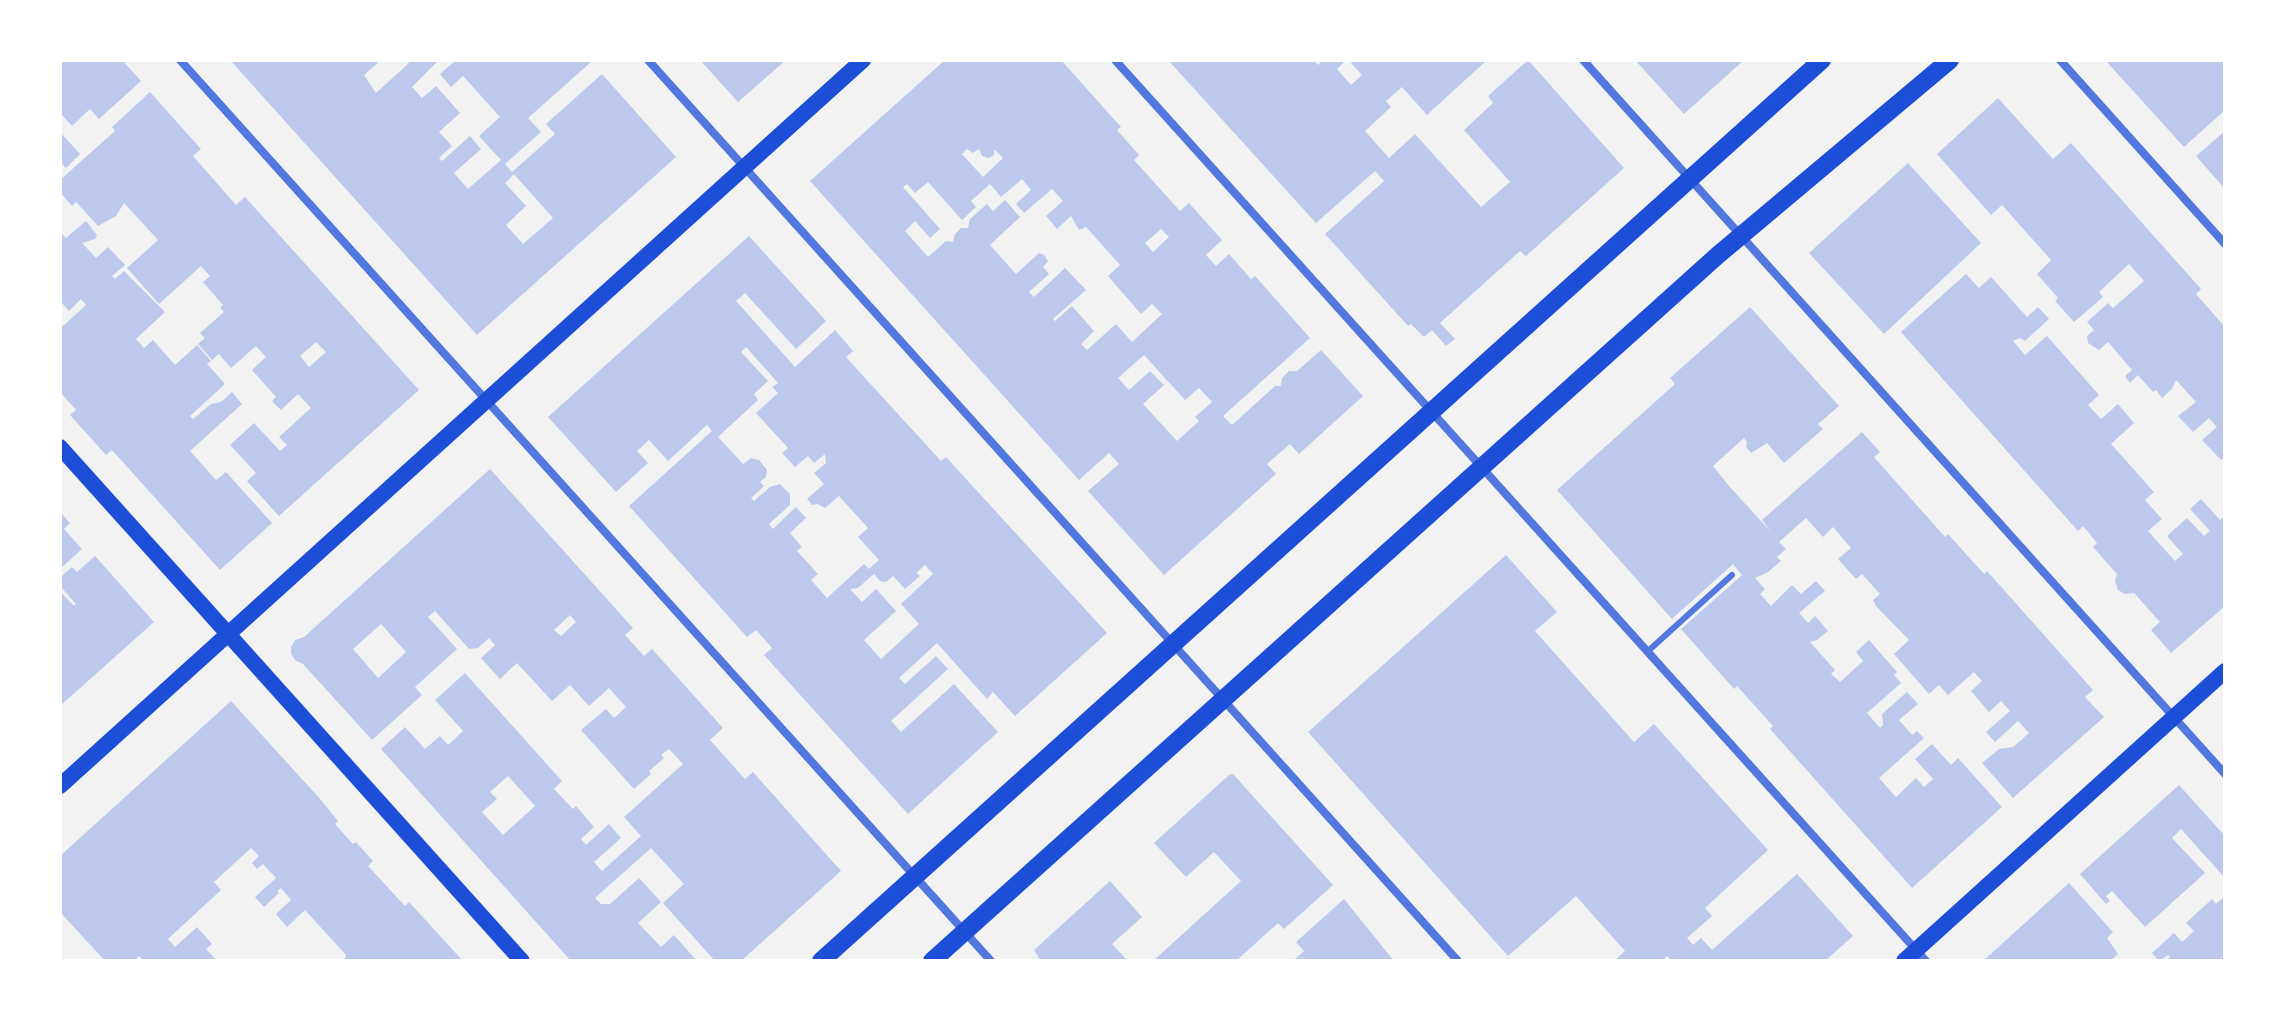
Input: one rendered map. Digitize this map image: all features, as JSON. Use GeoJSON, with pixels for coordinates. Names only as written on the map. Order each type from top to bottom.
{"type":"FeatureCollection","features":[{"type":"Feature","properties":{"kind":"main road"},"geometry":{"type":"LineString","coordinates":[[60,786],[863,60]]}},
{"type":"Feature","properties":{"kind":"main road"},"geometry":{"type":"LineString","coordinates":[[821,961],[1822,60]]}},
{"type":"Feature","properties":{"kind":"main road"},"geometry":{"type":"LineString","coordinates":[[932,961],[1740,236],[1950,60]]}},
{"type":"Feature","properties":{"kind":"main road"},"geometry":{"type":"LineString","coordinates":[[60,447],[522,961]]}},
{"type":"Feature","properties":{"kind":"main road"},"geometry":{"type":"LineString","coordinates":[[1915,957],[2225,671]]}},
{"type":"Feature","properties":{"kind":"street"},"geometry":{"type":"LineString","coordinates":[[180,60],[991,961]]}},
{"type":"Feature","properties":{"kind":"street"},"geometry":{"type":"LineString","coordinates":[[648,60],[1458,961]]}},
{"type":"Feature","properties":{"kind":"street"},"geometry":{"type":"LineString","coordinates":[[1115,60],[1647,652],[1915,957]]}},
{"type":"Feature","properties":{"kind":"street"},"geometry":{"type":"LineString","coordinates":[[1583,60],[2225,774]]}},
{"type":"Feature","properties":{"kind":"street"},"geometry":{"type":"LineString","coordinates":[[2060,60],[2225,244]]}},
{"type":"Feature","properties":{"kind":"lane"},"geometry":{"type":"LineString","coordinates":[[1647,652],[1732,575]]}},
{"type":"Feature","properties":{"kind":"building"},"geometry":{"type":"Polygon","coordinates":[[[60,60],[122,60],[141,81],[99,119],[90,109],[72,126],[60,113],[60,60]]]}},
{"type":"Feature","properties":{"kind":"building"},"geometry":{"type":"Polygon","coordinates":[[[230,60],[381,60],[364,75],[376,93],[409,63],[406,60],[439,60],[412,87],[422,98],[436,86],[460,113],[439,132],[452,146],[439,158],[442,161],[470,136],[481,149],[454,173],[468,189],[501,160],[479,136],[500,117],[463,76],[451,87],[440,74],[456,60],[589,60],[591,62],[528,118],[541,132],[505,164],[512,172],[555,134],[546,124],[602,74],[676,157],[477,335],[230,60]],[[514,174],[505,183],[526,206],[506,225],[523,244],[553,218],[514,174]]]}},
{"type":"Feature","properties":{"kind":"building"},"geometry":{"type":"Polygon","coordinates":[[[700,60],[786,60],[738,102],[700,60]]]}},
{"type":"Feature","properties":{"kind":"building"},"geometry":{"type":"Polygon","coordinates":[[[945,60],[1061,60],[1121,127],[1117,130],[1139,155],[1134,160],[1180,211],[1189,203],[1222,240],[1206,255],[1216,266],[1229,254],[1251,279],[1255,276],[1310,338],[1223,416],[1232,425],[1275,386],[1281,386],[1282,378],[1289,371],[1297,371],[1321,350],[1363,396],[1299,454],[1290,444],[1267,464],[1276,474],[1164,575],[1088,491],[1119,464],[1109,453],[1079,480],[810,181],[945,60]],[[967,149],[962,154],[983,177],[1003,158],[994,149],[994,155],[989,158],[982,156],[979,149],[973,153],[967,149]],[[1022,179],[1001,197],[990,184],[971,201],[976,207],[962,220],[928,182],[915,193],[907,184],[903,187],[940,229],[930,238],[915,221],[905,231],[928,257],[946,241],[953,242],[955,234],[961,228],[968,228],[970,219],[987,204],[993,211],[1005,200],[1020,217],[990,245],[1016,274],[1039,253],[1044,255],[1048,261],[1043,267],[1049,274],[1029,292],[1034,297],[1065,268],[1086,290],[1053,319],[1055,321],[1072,306],[1094,331],[1081,344],[1087,350],[1116,324],[1132,342],[1162,314],[1152,304],[1141,314],[1108,276],[1120,265],[1086,227],[1079,230],[1071,216],[1057,229],[1046,216],[1063,201],[1052,189],[1024,213],[1016,204],[1031,190],[1022,179]],[[1161,229],[1145,243],[1153,252],[1169,237],[1161,229]],[[1144,355],[1118,378],[1129,390],[1150,371],[1164,385],[1143,404],[1177,441],[1199,421],[1195,417],[1212,402],[1199,388],[1185,400],[1144,355]]]}},
{"type":"Feature","properties":{"kind":"building"},"geometry":{"type":"Polygon","coordinates":[[[1168,60],[1314,60],[1318,65],[1323,60],[1346,60],[1337,69],[1351,85],[1362,75],[1351,63],[1354,60],[1487,60],[1427,115],[1402,87],[1386,101],[1391,107],[1365,131],[1389,158],[1415,134],[1481,207],[1510,182],[1464,130],[1493,103],[1488,96],[1528,60],[1624,168],[1526,256],[1520,251],[1440,323],[1455,339],[1446,346],[1432,330],[1424,337],[1411,324],[1408,326],[1325,234],[1384,181],[1375,171],[1316,223],[1168,60]]]}},
{"type":"Feature","properties":{"kind":"building"},"geometry":{"type":"Polygon","coordinates":[[[1635,60],[1744,60],[1684,114],[1635,60]]]}},
{"type":"Feature","properties":{"kind":"building"},"geometry":{"type":"Polygon","coordinates":[[[2105,60],[2225,60],[2225,110],[2184,147],[2105,60]]]}},
{"type":"Feature","properties":{"kind":"building"},"geometry":{"type":"Polygon","coordinates":[[[150,92],[201,149],[193,156],[236,205],[245,197],[419,390],[279,516],[247,481],[256,473],[230,445],[254,423],[280,451],[287,445],[279,437],[311,408],[298,394],[281,410],[272,401],[276,397],[252,370],[266,357],[256,346],[231,368],[219,354],[212,360],[198,344],[205,338],[200,333],[224,312],[220,308],[223,305],[203,282],[210,276],[201,266],[159,304],[127,268],[158,240],[124,203],[116,216],[98,226],[76,202],[72,206],[60,192],[60,180],[115,131],[112,127],[150,92]],[[316,342],[300,356],[309,367],[326,352],[316,342]]]}},
{"type":"Feature","properties":{"kind":"building"},"geometry":{"type":"Polygon","coordinates":[[[1998,98],[2053,159],[2071,143],[2201,289],[2196,294],[2225,327],[2225,457],[2221,460],[2202,440],[2217,427],[2209,418],[2193,432],[2178,416],[2196,402],[2176,380],[2162,398],[2138,375],[2130,383],[2125,376],[2132,370],[2108,342],[2099,350],[2088,343],[2087,336],[2094,330],[2087,322],[2108,303],[2113,308],[2144,281],[2129,264],[2099,292],[2103,297],[2074,322],[2037,274],[2051,260],[2002,205],[1991,215],[1937,154],[1998,98]]]}},
{"type":"Feature","properties":{"kind":"building"},"geometry":{"type":"Polygon","coordinates":[[[2225,131],[2225,189],[2196,156],[2225,131]]]}},
{"type":"Feature","properties":{"kind":"building"},"geometry":{"type":"Polygon","coordinates":[[[60,132],[80,154],[66,168],[60,162],[60,132]]]}},
{"type":"Feature","properties":{"kind":"building"},"geometry":{"type":"Polygon","coordinates":[[[1908,163],[1981,243],[1884,334],[1809,253],[1908,163]]]}},
{"type":"Feature","properties":{"kind":"building"},"geometry":{"type":"Polygon","coordinates":[[[86,221],[97,235],[95,239],[82,243],[96,258],[108,247],[125,265],[112,276],[115,279],[124,271],[165,312],[136,339],[144,348],[153,340],[175,365],[197,345],[211,361],[207,364],[225,384],[190,416],[193,419],[232,392],[242,404],[190,451],[216,480],[226,472],[272,523],[220,570],[112,450],[106,455],[70,415],[76,410],[60,392],[60,322],[63,326],[86,305],[81,299],[69,311],[60,301],[60,232],[66,238],[86,221]]]}},
{"type":"Feature","properties":{"kind":"building"},"geometry":{"type":"Polygon","coordinates":[[[749,236],[826,321],[796,349],[745,293],[736,301],[795,367],[835,330],[853,351],[846,357],[941,461],[946,457],[1107,633],[1015,716],[993,692],[987,699],[937,643],[899,678],[905,684],[936,656],[948,669],[891,721],[901,732],[954,684],[998,732],[908,814],[764,655],[772,648],[756,630],[747,637],[629,506],[712,431],[707,425],[668,461],[649,440],[637,451],[648,463],[616,492],[548,417],[749,236]],[[746,347],[741,352],[768,381],[754,394],[758,400],[718,437],[743,464],[751,458],[759,460],[767,470],[766,477],[760,482],[764,486],[751,498],[754,501],[770,487],[780,484],[790,494],[790,505],[769,524],[773,529],[796,507],[806,518],[790,533],[802,547],[797,551],[818,574],[811,580],[827,598],[864,564],[869,569],[879,560],[858,537],[868,528],[839,496],[825,508],[812,505],[807,499],[824,484],[814,473],[826,463],[825,454],[814,463],[808,456],[795,467],[782,453],[788,448],[756,413],[778,393],[772,387],[778,383],[746,347]],[[925,565],[916,573],[920,576],[905,589],[893,576],[886,582],[880,581],[874,574],[858,588],[850,589],[862,602],[876,589],[896,611],[864,640],[881,659],[919,624],[901,604],[933,574],[925,565]]]}},
{"type":"Feature","properties":{"kind":"building"},"geometry":{"type":"Polygon","coordinates":[[[1966,274],[1979,288],[1991,277],[2027,317],[2038,307],[2049,319],[2025,341],[2020,338],[2013,341],[2025,355],[2047,336],[2099,395],[2088,405],[2101,419],[2118,404],[2134,423],[2111,444],[2154,492],[2145,500],[2162,519],[2148,531],[2175,561],[2183,554],[2167,536],[2187,518],[2204,536],[2210,531],[2190,509],[2201,499],[2220,520],[2225,516],[2225,606],[2171,653],[2151,630],[2160,622],[2134,593],[2125,594],[2118,590],[2115,581],[2117,574],[2093,547],[2097,543],[2083,526],[2078,531],[1901,332],[1966,274]]]}},
{"type":"Feature","properties":{"kind":"building"},"geometry":{"type":"Polygon","coordinates":[[[1750,307],[1839,406],[1818,424],[1823,429],[1784,463],[1767,443],[1751,453],[1744,438],[1713,466],[1729,486],[1771,532],[1762,520],[1862,432],[1880,452],[1874,457],[1945,537],[1948,534],[1984,574],[1987,571],[2093,690],[2085,697],[2104,717],[2013,798],[1982,763],[1999,749],[2013,747],[2029,733],[2018,721],[1995,742],[1986,732],[2010,711],[2001,701],[1989,712],[1971,691],[1982,681],[1974,672],[1948,695],[1939,685],[1929,694],[1894,654],[1909,640],[1876,606],[1873,600],[1880,594],[1862,574],[1856,579],[1838,559],[1851,548],[1833,527],[1823,537],[1806,518],[1779,542],[1786,549],[1777,557],[1781,561],[1755,578],[1765,589],[1760,594],[1771,606],[1792,585],[1801,594],[1816,581],[1825,591],[1799,613],[1808,623],[1815,616],[1828,631],[1810,642],[1835,670],[1831,674],[1840,682],[1863,661],[1856,652],[1869,640],[1897,672],[1894,675],[1901,683],[1867,713],[1880,728],[1883,725],[1882,714],[1907,692],[1918,704],[1899,720],[1912,735],[1917,731],[1924,738],[1879,778],[1896,797],[1916,778],[1924,787],[1933,779],[1915,759],[1932,744],[1951,765],[1958,758],[2002,807],[1912,888],[1770,729],[1773,726],[1737,686],[1734,689],[1681,629],[1742,575],[1733,564],[1672,619],[1557,490],[1675,384],[1670,378],[1750,307]]]}},
{"type":"Feature","properties":{"kind":"building"},"geometry":{"type":"Polygon","coordinates":[[[490,469],[633,628],[625,635],[644,656],[652,649],[723,728],[710,740],[745,779],[753,772],[841,871],[741,961],[715,961],[663,903],[684,884],[651,848],[595,898],[601,904],[610,904],[639,878],[661,902],[638,923],[661,947],[674,935],[697,961],[571,961],[381,749],[405,727],[425,749],[440,736],[448,745],[463,731],[435,700],[465,673],[562,781],[554,789],[573,809],[576,806],[594,827],[581,839],[586,845],[609,824],[621,838],[594,862],[602,871],[641,836],[624,817],[683,764],[669,749],[649,771],[651,774],[634,789],[581,730],[606,709],[614,718],[626,707],[609,688],[589,706],[570,685],[552,701],[517,663],[500,679],[481,658],[495,645],[489,638],[478,648],[469,649],[435,611],[428,617],[457,649],[415,687],[422,695],[372,740],[291,654],[295,640],[304,637],[490,469]],[[570,615],[554,630],[561,636],[576,622],[570,615]],[[381,624],[353,649],[378,678],[406,652],[381,624]],[[508,776],[490,792],[497,799],[482,812],[503,835],[535,806],[508,776]]]}},
{"type":"Feature","properties":{"kind":"building"},"geometry":{"type":"Polygon","coordinates":[[[60,512],[70,523],[64,529],[82,549],[60,569],[60,512]]]}},
{"type":"Feature","properties":{"kind":"building"},"geometry":{"type":"Polygon","coordinates":[[[1506,555],[1557,612],[1535,631],[1634,742],[1654,724],[1768,850],[1705,908],[1712,916],[1687,938],[1693,945],[1701,938],[1712,950],[1797,874],[1853,936],[1825,961],[1672,961],[1667,956],[1662,961],[1614,961],[1625,951],[1576,896],[1508,956],[1308,732],[1506,555]]]}},
{"type":"Feature","properties":{"kind":"building"},"geometry":{"type":"Polygon","coordinates":[[[95,556],[154,622],[60,706],[60,591],[74,606],[76,604],[60,586],[61,577],[72,567],[77,572],[95,556]]]}},
{"type":"Feature","properties":{"kind":"building"},"geometry":{"type":"Polygon","coordinates":[[[231,701],[321,800],[338,821],[335,824],[373,861],[368,866],[405,906],[409,902],[463,961],[344,961],[346,955],[305,910],[287,927],[276,914],[291,900],[281,888],[264,907],[255,897],[276,878],[263,864],[257,869],[252,863],[259,856],[251,848],[214,882],[221,890],[168,939],[175,947],[197,927],[212,944],[206,949],[217,961],[144,961],[139,956],[134,961],[105,961],[60,912],[60,856],[231,701]]]}},
{"type":"Feature","properties":{"kind":"building"},"geometry":{"type":"Polygon","coordinates":[[[1233,774],[1333,885],[1284,929],[1278,923],[1236,961],[1153,961],[1241,881],[1214,852],[1186,877],[1154,843],[1233,774]]]}},
{"type":"Feature","properties":{"kind":"building"},"geometry":{"type":"Polygon","coordinates":[[[2179,785],[2225,836],[2225,878],[2181,829],[2172,838],[2205,873],[2145,927],[2112,891],[2106,896],[2110,901],[2106,904],[2080,874],[2179,785]]]}},
{"type":"Feature","properties":{"kind":"building"},"geometry":{"type":"Polygon","coordinates":[[[1110,881],[1142,917],[1112,944],[1128,961],[1041,961],[1034,950],[1110,881]]]}},
{"type":"Feature","properties":{"kind":"building"},"geometry":{"type":"Polygon","coordinates":[[[2069,883],[2113,932],[2107,938],[2118,954],[2110,961],[1983,961],[2069,883]]]}},
{"type":"Feature","properties":{"kind":"building"},"geometry":{"type":"Polygon","coordinates":[[[2225,896],[2225,961],[2166,961],[2170,957],[2168,955],[2159,961],[2152,953],[2174,933],[2182,942],[2194,931],[2186,923],[2212,899],[2216,904],[2225,896]]]}},
{"type":"Feature","properties":{"kind":"building"},"geometry":{"type":"Polygon","coordinates":[[[1344,899],[1394,961],[1293,961],[1304,951],[1296,942],[1344,899]]]}}]}
